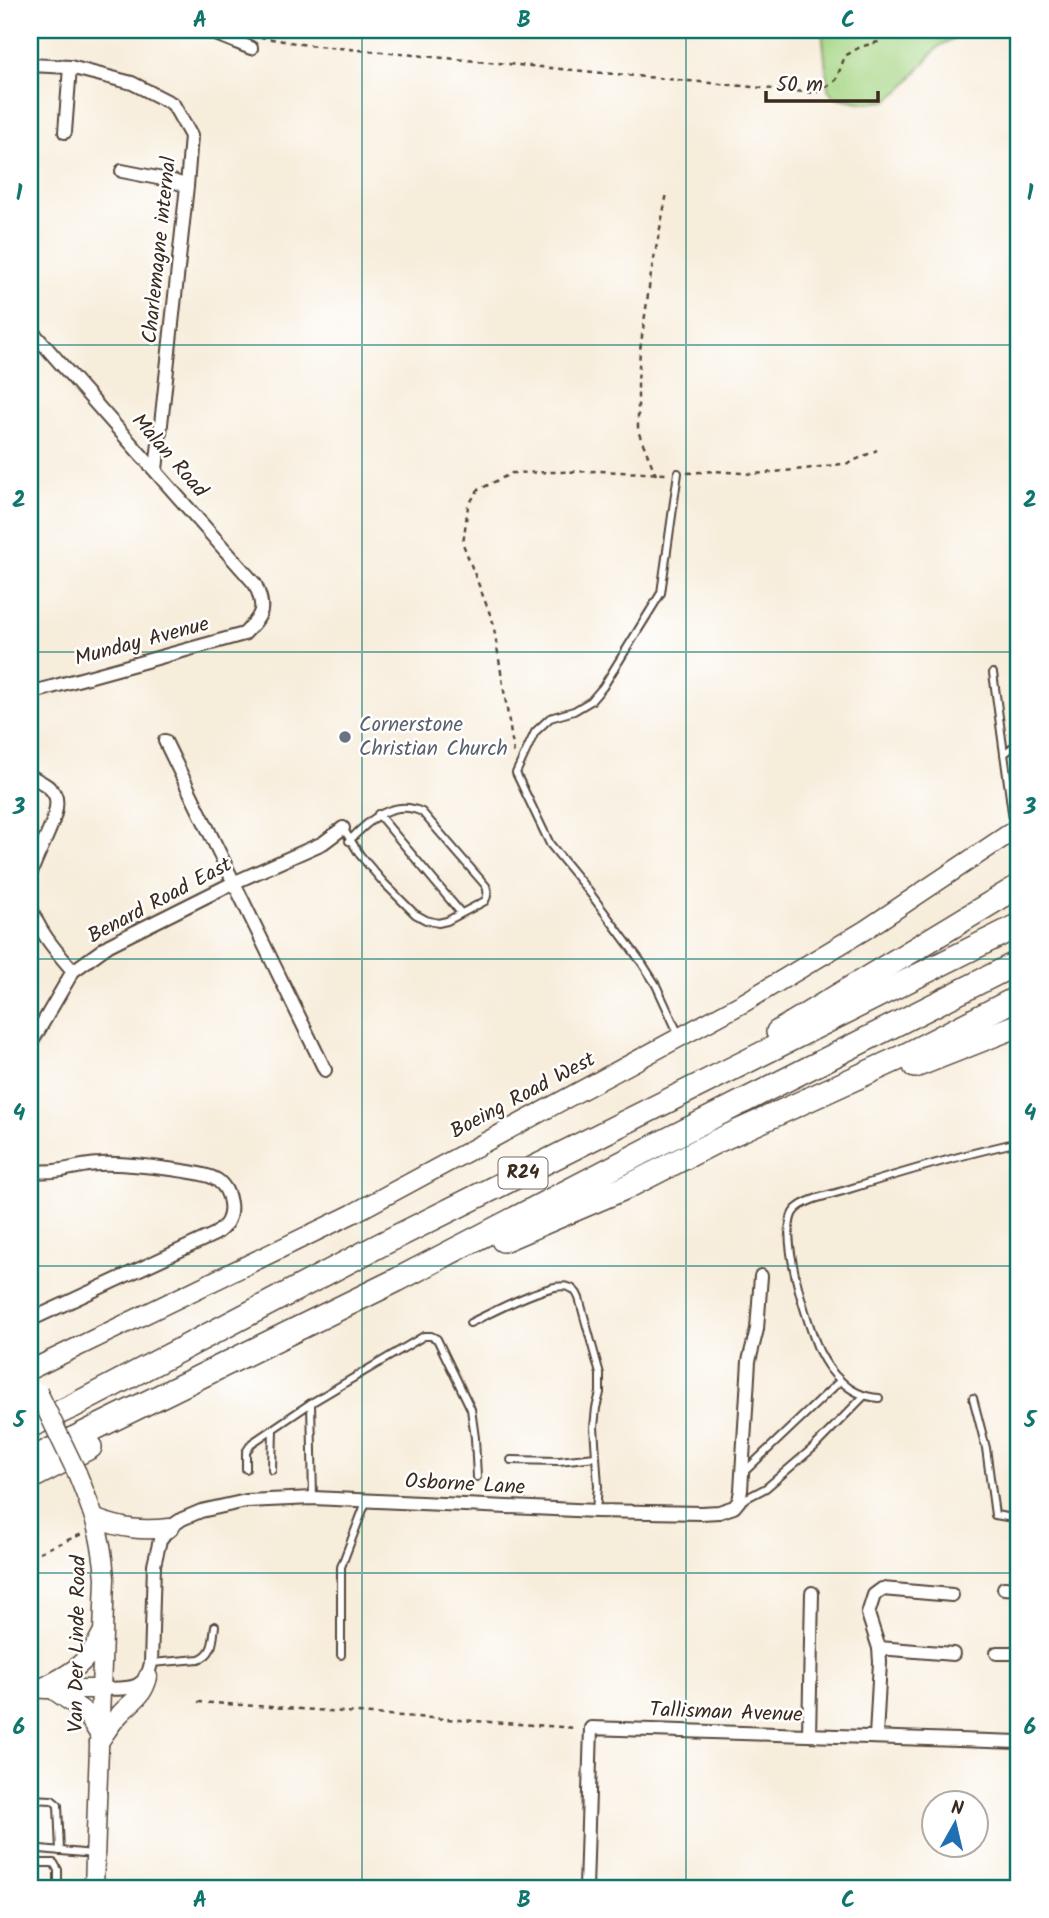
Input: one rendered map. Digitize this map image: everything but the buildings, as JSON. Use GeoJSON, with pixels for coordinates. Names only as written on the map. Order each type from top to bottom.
{"type":"FeatureCollection","features":[{"type":"Feature","properties":{"kind":"highway"},"geometry":{"type":"LineString","coordinates":[[634,1118],[1019,886]]}},
{"type":"Feature","properties":{"kind":"highway","name":"R24"},"geometry":{"type":"LineString","coordinates":[[30,1424],[73,1406],[378,1246],[1019,925]]}},
{"type":"Feature","properties":{"kind":"highway","name":"R24"},"geometry":{"type":"LineString","coordinates":[[30,1460],[397,1280],[1019,962]]}},
{"type":"Feature","properties":{"kind":"highway"},"geometry":{"type":"LineString","coordinates":[[397,1280],[544,1223],[627,1187],[715,1143],[904,1056],[1019,996]]}},
{"type":"Feature","properties":{"kind":"highway"},"geometry":{"type":"LineString","coordinates":[[715,1143],[1019,1024]]}},
{"type":"Feature","properties":{"kind":"highway"},"geometry":{"type":"LineString","coordinates":[[30,1478],[127,1427],[265,1345]]}},
{"type":"Feature","properties":{"kind":"main road","name":"Boeing Road West"},"geometry":{"type":"LineString","coordinates":[[30,1372],[352,1214],[745,1002],[865,930],[1017,828]]}},
{"type":"Feature","properties":{"kind":"main road","name":"Van Der Linde Road"},"geometry":{"type":"LineString","coordinates":[[30,1372],[97,1523],[104,1565],[94,1888]]}},
{"type":"Feature","properties":{"kind":"main road"},"geometry":{"type":"LineString","coordinates":[[97,1523],[135,1530],[169,1528]]}},
{"type":"Feature","properties":{"kind":"main road"},"geometry":{"type":"LineString","coordinates":[[40,1689],[72,1672],[95,1649],[104,1629]]}},
{"type":"Feature","properties":{"kind":"main road"},"geometry":{"type":"LineString","coordinates":[[40,1689],[85,1712],[99,1738],[145,1689],[150,1670]]}},
{"type":"Feature","properties":{"kind":"main road"},"geometry":{"type":"LineString","coordinates":[[40,1689],[101,1689]]}},
{"type":"Feature","properties":{"kind":"street"},"geometry":{"type":"LineString","coordinates":[[206,30],[254,42]]}},
{"type":"Feature","properties":{"kind":"street","name":"Charlemagne internal"},"geometry":{"type":"LineString","coordinates":[[30,65],[70,67],[132,83],[173,104],[191,136],[156,470]]}},
{"type":"Feature","properties":{"kind":"street"},"geometry":{"type":"LineString","coordinates":[[65,132],[70,67]]}},
{"type":"Feature","properties":{"kind":"street"},"geometry":{"type":"LineString","coordinates":[[122,171],[187,186]]}},
{"type":"Feature","properties":{"kind":"street","name":"Malan Road"},"geometry":{"type":"LineString","coordinates":[[30,329],[255,584],[261,599],[260,618]]}},
{"type":"Feature","properties":{"kind":"street","name":"Munday Avenue"},"geometry":{"type":"LineString","coordinates":[[30,693],[244,634],[260,618]]}},
{"type":"Feature","properties":{"kind":"street"},"geometry":{"type":"LineString","coordinates":[[165,741],[325,1070]]}},
{"type":"Feature","properties":{"kind":"street"},"geometry":{"type":"LineString","coordinates":[[30,876],[56,808],[56,798],[52,790],[32,776]]}},
{"type":"Feature","properties":{"kind":"street","name":"Benard Road East"},"geometry":{"type":"LineString","coordinates":[[30,1045],[73,971],[125,936],[323,843],[343,828]]}},
{"type":"Feature","properties":{"kind":"street"},"geometry":{"type":"LineString","coordinates":[[30,905],[43,935],[73,971]]}},
{"type":"Feature","properties":{"kind":"street"},"geometry":{"type":"LineString","coordinates":[[30,1171],[47,1172],[99,1164],[195,1172],[216,1179],[224,1187],[231,1209],[229,1220],[215,1234],[30,1320]]}},
{"type":"Feature","properties":{"kind":"street"},"geometry":{"type":"LineString","coordinates":[[739,1501],[748,1361],[757,1329],[761,1276]]}},
{"type":"Feature","properties":{"kind":"street","name":"Osborne Lane"},"geometry":{"type":"LineString","coordinates":[[169,1528],[201,1511],[246,1501],[313,1498],[596,1511],[719,1512],[734,1507],[739,1501]]}},
{"type":"Feature","properties":{"kind":"street"},"geometry":{"type":"LineString","coordinates":[[101,1689],[135,1687],[141,1684],[150,1670],[154,1566],[160,1540],[169,1528]]}},
{"type":"Feature","properties":{"kind":"street"},"geometry":{"type":"LineString","coordinates":[[1004,1588],[1019,1589]]}},
{"type":"Feature","properties":{"kind":"street"},"geometry":{"type":"LineString","coordinates":[[876,1736],[880,1662],[879,1648],[868,1614],[874,1595],[882,1589],[952,1595]]}},
{"type":"Feature","properties":{"kind":"street"},"geometry":{"type":"LineString","coordinates":[[809,1735],[812,1593]]}},
{"type":"Feature","properties":{"kind":"street"},"geometry":{"type":"LineString","coordinates":[[879,1648],[953,1654]]}},
{"type":"Feature","properties":{"kind":"street"},"geometry":{"type":"LineString","coordinates":[[997,1653],[1019,1653]]}},
{"type":"Feature","properties":{"kind":"street"},"geometry":{"type":"LineString","coordinates":[[586,1888],[591,1728]]}},
{"type":"Feature","properties":{"kind":"street","name":"Tallisman Avenue"},"geometry":{"type":"LineString","coordinates":[[591,1728],[1019,1742]]}},
{"type":"Feature","properties":{"kind":"lane"},"geometry":{"type":"LineString","coordinates":[[678,473],[661,593],[653,609],[592,701],[574,711],[550,718],[535,732],[516,774],[550,844],[642,963],[656,985],[680,1037]]}},
{"type":"Feature","properties":{"kind":"lane"},"geometry":{"type":"LineString","coordinates":[[993,673],[1017,828]]}},
{"type":"Feature","properties":{"kind":"lane"},"geometry":{"type":"LineString","coordinates":[[1004,754],[1019,742]]}},
{"type":"Feature","properties":{"kind":"lane"},"geometry":{"type":"LineString","coordinates":[[343,828],[349,841],[383,882],[415,914],[426,920],[438,923],[447,921],[485,901],[488,894],[486,886],[422,812],[414,808],[407,807],[378,814],[349,841]]}},
{"type":"Feature","properties":{"kind":"lane"},"geometry":{"type":"LineString","coordinates":[[378,814],[461,913]]}},
{"type":"Feature","properties":{"kind":"lane"},"geometry":{"type":"LineString","coordinates":[[879,1398],[864,1396],[840,1381],[821,1354],[791,1259],[790,1217],[805,1203],[903,1172],[1010,1144]]}},
{"type":"Feature","properties":{"kind":"lane"},"geometry":{"type":"LineString","coordinates":[[470,1323],[550,1287],[568,1287],[575,1291],[600,1374],[600,1393],[594,1427],[598,1486],[596,1511]]}},
{"type":"Feature","properties":{"kind":"lane"},"geometry":{"type":"LineString","coordinates":[[246,1469],[248,1447],[273,1429],[311,1403],[424,1336],[431,1336],[437,1339],[471,1409],[477,1478]]}},
{"type":"Feature","properties":{"kind":"lane"},"geometry":{"type":"LineString","coordinates":[[742,1474],[840,1381]]}},
{"type":"Feature","properties":{"kind":"lane"},"geometry":{"type":"LineString","coordinates":[[739,1501],[766,1488],[814,1447],[864,1396]]}},
{"type":"Feature","properties":{"kind":"lane"},"geometry":{"type":"LineString","coordinates":[[973,1398],[986,1448],[996,1515],[1019,1519]]}},
{"type":"Feature","properties":{"kind":"lane"},"geometry":{"type":"LineString","coordinates":[[311,1403],[313,1498]]}},
{"type":"Feature","properties":{"kind":"lane"},"geometry":{"type":"LineString","coordinates":[[272,1470],[273,1429]]}},
{"type":"Feature","properties":{"kind":"lane"},"geometry":{"type":"LineString","coordinates":[[511,1460],[559,1461],[596,1457]]}},
{"type":"Feature","properties":{"kind":"lane"},"geometry":{"type":"LineString","coordinates":[[341,1655],[341,1567],[366,1500]]}},
{"type":"Feature","properties":{"kind":"lane"},"geometry":{"type":"LineString","coordinates":[[150,1670],[207,1657],[211,1652],[215,1626]]}},
{"type":"Feature","properties":{"kind":"lane"},"geometry":{"type":"LineString","coordinates":[[30,1800],[51,1800],[58,1805],[60,1851]]}},
{"type":"Feature","properties":{"kind":"lane"},"geometry":{"type":"LineString","coordinates":[[30,1848],[95,1854]]}},
{"type":"Feature","properties":{"kind":"lane"},"geometry":{"type":"LineString","coordinates":[[30,1863],[54,1863],[58,1870],[58,1888]]}},
{"type":"Feature","properties":{"kind":"path"},"geometry":{"type":"LineString","coordinates":[[254,42],[816,93],[836,80],[845,56],[860,47],[878,42],[889,30]]}},
{"type":"Feature","properties":{"kind":"path"},"geometry":{"type":"LineString","coordinates":[[656,475],[638,431],[638,383],[651,274],[667,192]]}},
{"type":"Feature","properties":{"kind":"path"},"geometry":{"type":"LineString","coordinates":[[516,774],[493,622],[463,544],[468,506],[478,490],[512,474],[599,471],[656,475],[715,471],[753,474],[849,463],[877,450]]}},
{"type":"Feature","properties":{"kind":"path"},"geometry":{"type":"LineString","coordinates":[[30,1556],[97,1523]]}},
{"type":"Feature","properties":{"kind":"path"},"geometry":{"type":"LineString","coordinates":[[198,1702],[591,1728]]}},
{"type":"Feature","properties":{"kind":"green space"},"geometry":{"type":"Polygon","coordinates":[[[822,30],[968,30],[938,47],[901,90],[886,101],[865,103],[834,97],[828,89],[822,30]]]}},
{"type":"Feature","properties":{"kind":"place","name":"Cornerstone Christian Church"},"geometry":{"type":"Point","coordinates":[345,737]}}]}
